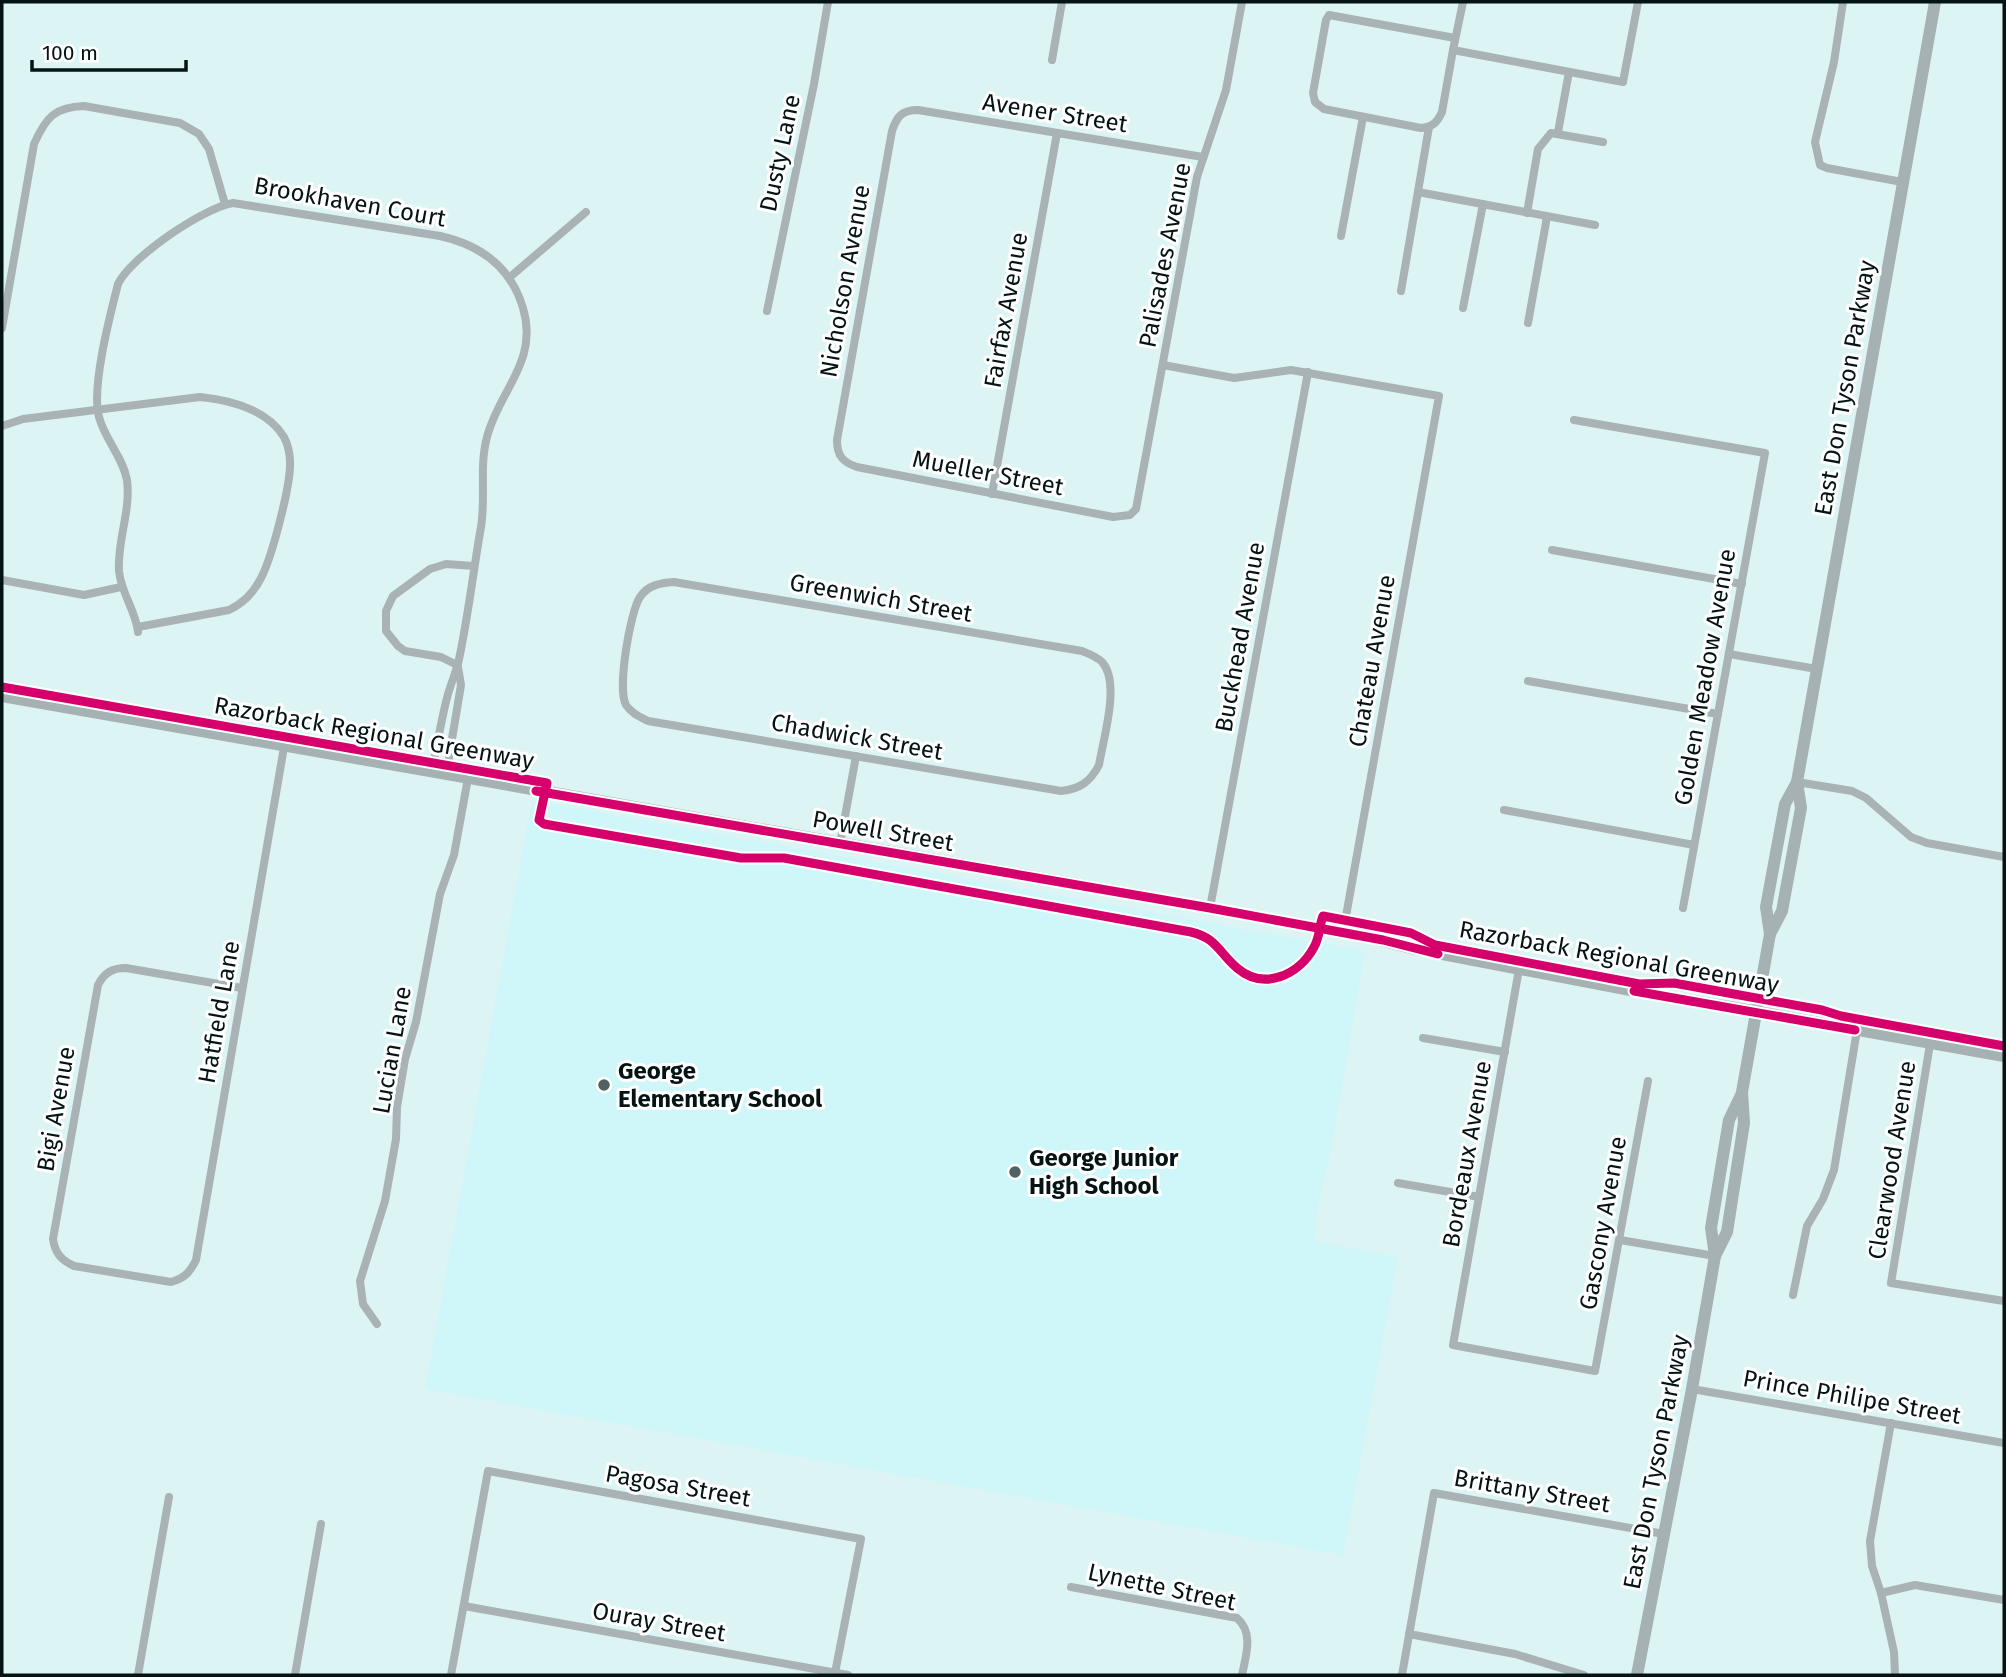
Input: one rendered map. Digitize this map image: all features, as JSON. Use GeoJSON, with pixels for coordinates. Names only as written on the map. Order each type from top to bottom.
{"type":"FeatureCollection","features":[{"type":"Feature","properties":{"kind":"street","name":"Dusty Lane"},"geometry":{"type":"LineString","coordinates":[[767,311],[814,84],[828,2]]}},
{"type":"Feature","properties":{"kind":"street"},"geometry":{"type":"LineString","coordinates":[[1052,60],[1062,2]]}},
{"type":"Feature","properties":{"kind":"street","name":"Palisades Avenue"},"geometry":{"type":"LineString","coordinates":[[1130,515],[1139,501],[1197,177],[1226,90],[1242,2]]}},
{"type":"Feature","properties":{"kind":"street"},"geometry":{"type":"LineString","coordinates":[[1401,290],[1429,127],[1442,113],[1463,2]]}},
{"type":"Feature","properties":{"kind":"street"},"geometry":{"type":"LineString","coordinates":[[1453,50],[1623,82],[1638,2]]}},
{"type":"Feature","properties":{"kind":"street"},"geometry":{"type":"LineString","coordinates":[[1843,2],[1834,62],[1815,142],[1816,155],[1819,164],[1827,167],[1902,182]]}},
{"type":"Feature","properties":{"kind":"street","name":"East Don Tyson Parkway"},"geometry":{"type":"LineString","coordinates":[[1637,1675],[1715,1256],[1727,1232],[1744,1123],[1742,1092],[1770,934],[1782,911],[1785,898],[1801,807],[1797,782],[1936,2]]}},
{"type":"Feature","properties":{"kind":"street"},"geometry":{"type":"LineString","coordinates":[[1429,127],[1324,109],[1315,102],[1312,93],[1327,16],[1455,38]]}},
{"type":"Feature","properties":{"kind":"street"},"geometry":{"type":"LineString","coordinates":[[1558,132],[1569,72]]}},
{"type":"Feature","properties":{"kind":"street"},"geometry":{"type":"LineString","coordinates":[[2,328],[34,144],[41,127],[52,114],[69,106],[85,106],[180,123],[198,134],[209,149],[225,204]]}},
{"type":"Feature","properties":{"kind":"street","name":"Avener Street"},"geometry":{"type":"LineString","coordinates":[[901,114],[918,110],[1203,157]]}},
{"type":"Feature","properties":{"kind":"street","name":"Nicholson Avenue"},"geometry":{"type":"LineString","coordinates":[[840,458],[837,449],[839,426],[892,131],[901,114]]}},
{"type":"Feature","properties":{"kind":"street"},"geometry":{"type":"LineString","coordinates":[[1341,236],[1363,117]]}},
{"type":"Feature","properties":{"kind":"street"},"geometry":{"type":"LineString","coordinates":[[1527,213],[1538,149],[1551,132],[1604,142]]}},
{"type":"Feature","properties":{"kind":"street","name":"Fairfax Avenue"},"geometry":{"type":"LineString","coordinates":[[992,494],[1057,133]]}},
{"type":"Feature","properties":{"kind":"street"},"geometry":{"type":"LineString","coordinates":[[1418,192],[1595,225]]}},
{"type":"Feature","properties":{"kind":"street","name":"Brookhaven Court"},"geometry":{"type":"LineString","coordinates":[[97,409],[190,397],[215,399],[239,405],[267,418],[289,448],[290,474],[268,561],[246,599],[239,606],[220,613],[138,630],[121,587],[119,555],[128,509],[127,480],[104,432],[97,409],[97,386],[114,298],[122,275],[137,260],[202,214],[225,204],[244,204],[460,241],[488,255],[510,277],[524,309],[526,346],[517,377],[495,415],[487,437],[482,471],[481,523],[474,566],[457,664],[432,772]]}},
{"type":"Feature","properties":{"kind":"street"},"geometry":{"type":"LineString","coordinates":[[1463,308],[1483,204]]}},
{"type":"Feature","properties":{"kind":"street"},"geometry":{"type":"LineString","coordinates":[[510,277],[586,212]]}},
{"type":"Feature","properties":{"kind":"street"},"geometry":{"type":"LineString","coordinates":[[1528,323],[1548,217]]}},
{"type":"Feature","properties":{"kind":"street"},"geometry":{"type":"LineString","coordinates":[[1163,365],[1234,378],[1291,370],[1308,372]]}},
{"type":"Feature","properties":{"kind":"street","name":"Chateau Avenue"},"geometry":{"type":"LineString","coordinates":[[1308,372],[1439,396],[1343,933]]}},
{"type":"Feature","properties":{"kind":"street","name":"Buckhead Avenue"},"geometry":{"type":"LineString","coordinates":[[1210,908],[1308,372]]}},
{"type":"Feature","properties":{"kind":"street"},"geometry":{"type":"LineString","coordinates":[[3,423],[97,409]]}},
{"type":"Feature","properties":{"kind":"street","name":"Golden Meadow Avenue"},"geometry":{"type":"LineString","coordinates":[[1574,420],[1765,453],[1683,908]]}},
{"type":"Feature","properties":{"kind":"street","name":"Mueller Street"},"geometry":{"type":"LineString","coordinates":[[840,458],[857,467],[992,494],[1113,517],[1130,515]]}},
{"type":"Feature","properties":{"kind":"street"},"geometry":{"type":"LineString","coordinates":[[1552,550],[1741,584]]}},
{"type":"Feature","properties":{"kind":"street"},"geometry":{"type":"LineString","coordinates":[[457,664],[441,657],[405,651],[398,646],[386,631],[386,611],[393,596],[429,569],[446,564],[474,566]]}},
{"type":"Feature","properties":{"kind":"street"},"geometry":{"type":"LineString","coordinates":[[2,580],[83,595],[121,587]]}},
{"type":"Feature","properties":{"kind":"street","name":"Greenwich Street"},"geometry":{"type":"LineString","coordinates":[[626,706],[623,680],[634,612],[640,598],[650,587],[674,582],[701,586],[1082,651],[1095,656],[1104,664],[1110,676],[1111,691],[1099,765],[1093,777],[1084,784]]}},
{"type":"Feature","properties":{"kind":"street"},"geometry":{"type":"LineString","coordinates":[[1729,654],[1817,669]]}},
{"type":"Feature","properties":{"kind":"street","name":"Brookhaven Court"},"geometry":{"type":"LineString","coordinates":[[446,775],[461,685],[457,664]]}},
{"type":"Feature","properties":{"kind":"street"},"geometry":{"type":"LineString","coordinates":[[1528,681],[1718,714]]}},
{"type":"Feature","properties":{"kind":"street","name":"Powell Street"},"geometry":{"type":"LineString","coordinates":[[2,696],[1210,908],[1519,969],[2004,1056]]}},
{"type":"Feature","properties":{"kind":"street","name":"Chadwick Street"},"geometry":{"type":"LineString","coordinates":[[626,706],[648,721],[1061,790],[1084,784]]}},
{"type":"Feature","properties":{"kind":"street","name":"Hatfield Lane"},"geometry":{"type":"LineString","coordinates":[[183,1279],[196,1260],[284,747]]}},
{"type":"Feature","properties":{"kind":"street"},"geometry":{"type":"LineString","coordinates":[[840,844],[856,756]]}},
{"type":"Feature","properties":{"kind":"street","name":"Lucian Lane"},"geometry":{"type":"LineString","coordinates":[[377,1324],[363,1304],[360,1282],[385,1201],[396,1139],[397,1107],[405,1059],[416,1022],[440,894],[454,855],[468,778]]}},
{"type":"Feature","properties":{"kind":"street"},"geometry":{"type":"LineString","coordinates":[[1797,782],[1852,791],[1866,798],[1911,837],[1927,843],[2004,858]]}},
{"type":"Feature","properties":{"kind":"street"},"geometry":{"type":"LineString","coordinates":[[1504,810],[1694,845]]}},
{"type":"Feature","properties":{"kind":"street","name":"Bigi Avenue"},"geometry":{"type":"LineString","coordinates":[[183,1279],[171,1282],[74,1266],[58,1256],[53,1239],[98,985],[108,971],[126,968],[242,988]]}},
{"type":"Feature","properties":{"kind":"street","name":"Bordeaux Avenue"},"geometry":{"type":"LineString","coordinates":[[1519,969],[1453,1345],[1595,1371]]}},
{"type":"Feature","properties":{"kind":"street"},"geometry":{"type":"LineString","coordinates":[[1793,1294],[1807,1226],[1823,1199],[1833,1170],[1857,1030]]}},
{"type":"Feature","properties":{"kind":"street"},"geometry":{"type":"LineString","coordinates":[[1423,1038],[1505,1052]]}},
{"type":"Feature","properties":{"kind":"street","name":"Clearwood Avenue"},"geometry":{"type":"LineString","coordinates":[[1930,1044],[1891,1283],[2004,1301]]}},
{"type":"Feature","properties":{"kind":"street","name":"Gascony Avenue"},"geometry":{"type":"LineString","coordinates":[[1595,1371],[1648,1081]]}},
{"type":"Feature","properties":{"kind":"street"},"geometry":{"type":"LineString","coordinates":[[1398,1183],[1479,1197]]}},
{"type":"Feature","properties":{"kind":"street"},"geometry":{"type":"LineString","coordinates":[[1620,1240],[1715,1256]]}},
{"type":"Feature","properties":{"kind":"street","name":"Prince Philipe Street"},"geometry":{"type":"LineString","coordinates":[[1692,1389],[2004,1443]]}},
{"type":"Feature","properties":{"kind":"street"},"geometry":{"type":"LineString","coordinates":[[1891,1423],[1870,1541],[1872,1566],[1894,1652],[1895,1675]]}},
{"type":"Feature","properties":{"kind":"street","name":"Pagosa Street"},"geometry":{"type":"LineString","coordinates":[[464,1606],[488,1471],[861,1539],[835,1673]]}},
{"type":"Feature","properties":{"kind":"street","name":"Brittany Street"},"geometry":{"type":"LineString","coordinates":[[1409,1634],[1434,1493],[1664,1534]]}},
{"type":"Feature","properties":{"kind":"street"},"geometry":{"type":"LineString","coordinates":[[138,1675],[169,1497]]}},
{"type":"Feature","properties":{"kind":"street"},"geometry":{"type":"LineString","coordinates":[[295,1675],[321,1524]]}},
{"type":"Feature","properties":{"kind":"street"},"geometry":{"type":"LineString","coordinates":[[1881,1593],[1915,1585],[2004,1600]]}},
{"type":"Feature","properties":{"kind":"street","name":"Lynette Street"},"geometry":{"type":"LineString","coordinates":[[1071,1587],[1237,1618],[1245,1625],[1247,1645],[1242,1675]]}},
{"type":"Feature","properties":{"kind":"street"},"geometry":{"type":"LineString","coordinates":[[451,1675],[464,1606]]}},
{"type":"Feature","properties":{"kind":"street","name":"Ouray Street"},"geometry":{"type":"LineString","coordinates":[[464,1606],[848,1675]]}},
{"type":"Feature","properties":{"kind":"street"},"geometry":{"type":"LineString","coordinates":[[1402,1675],[1409,1634],[1515,1654],[1584,1675]]}},
{"type":"Feature","properties":{"kind":"shaded area","name":"George Junior High School"},"geometry":{"type":"Polygon","coordinates":[[[532,800],[1365,951],[1333,1139],[1318,1206],[1314,1241],[1398,1257],[1343,1555],[425,1389],[532,800]]]}},
{"type":"Feature","properties":{"kind":"cycle path","name":"Razorback Regional Greenway"},"geometry":{"type":"LineString","coordinates":[[2,687],[547,783],[539,820],[544,824],[741,858],[784,858],[1191,932],[1207,938],[1237,968],[1258,978],[1280,977],[1299,965],[1316,943],[1323,916],[1411,933],[1435,945],[1639,984],[1674,983],[2004,1046]]}},
{"type":"Feature","properties":{"kind":"cycle path"},"geometry":{"type":"LineString","coordinates":[[536,791],[1210,908],[1383,940],[1438,954]]}},
{"type":"Feature","properties":{"kind":"cycle path"},"geometry":{"type":"LineString","coordinates":[[1634,991],[1855,1030]]}},
{"type":"Feature","properties":{"kind":"place","name":"George Elementary School"},"geometry":{"type":"Point","coordinates":[604,1085]}},
{"type":"Feature","properties":{"kind":"place","name":"George Junior High School"},"geometry":{"type":"Point","coordinates":[1015,1172]}}]}
